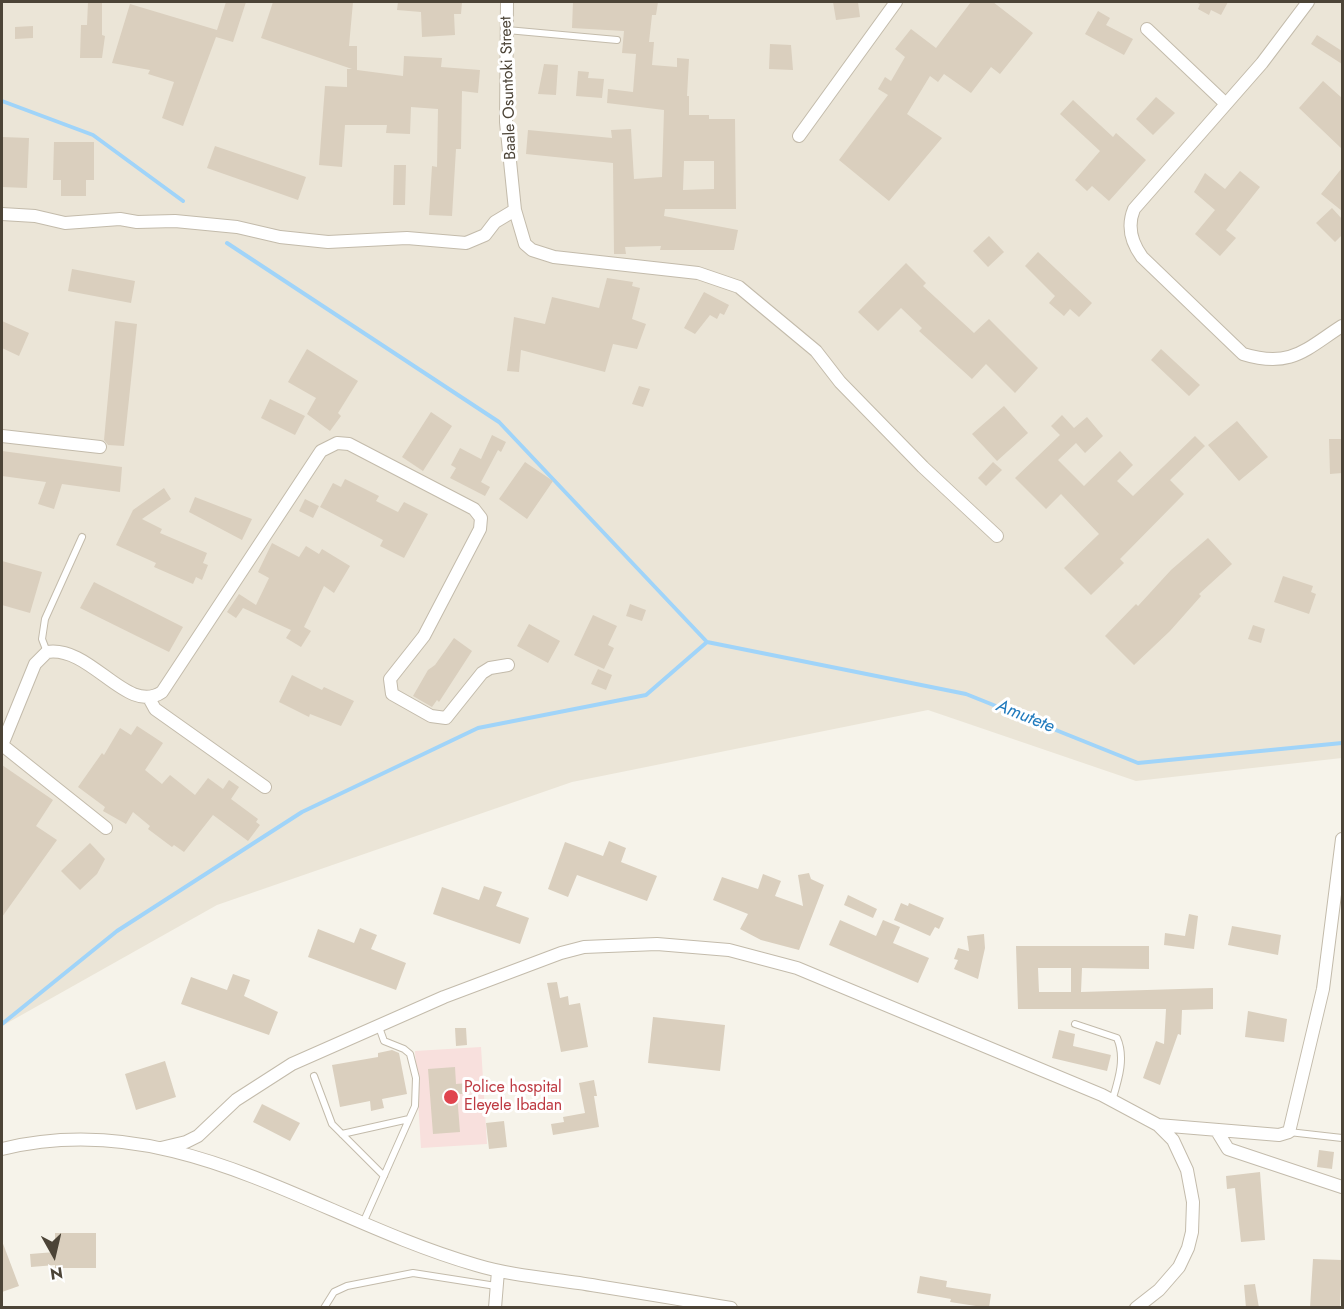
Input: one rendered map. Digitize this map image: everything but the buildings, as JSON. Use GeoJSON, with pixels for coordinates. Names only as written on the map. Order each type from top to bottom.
{"type":"FeatureCollection","features":[{"type":"Feature","properties":{"kind":"street","name":"Baale Osuntoki Street"},"geometry":{"type":"LineString","coordinates":[[507,2],[506,122],[514,210],[525,244],[532,250],[554,257],[698,273],[740,287],[816,351],[840,382],[997,536]]}},
{"type":"Feature","properties":{"kind":"street"},"geometry":{"type":"LineString","coordinates":[[799,136],[896,2]]}},
{"type":"Feature","properties":{"kind":"street"},"geometry":{"type":"LineString","coordinates":[[1308,2],[1262,63],[1134,209],[1130,225],[1136,248],[1243,354],[1259,359],[1281,360],[1305,352],[1342,326]]}},
{"type":"Feature","properties":{"kind":"street"},"geometry":{"type":"LineString","coordinates":[[1147,29],[1226,104]]}},
{"type":"Feature","properties":{"kind":"street"},"geometry":{"type":"LineString","coordinates":[[2,214],[35,216],[65,223],[120,219],[137,222],[175,221],[237,227],[280,237],[328,242],[407,238],[466,243],[485,235],[495,222],[514,210]]}},
{"type":"Feature","properties":{"kind":"street"},"geometry":{"type":"LineString","coordinates":[[2,436],[100,447]]}},
{"type":"Feature","properties":{"kind":"street"},"geometry":{"type":"LineString","coordinates":[[106,828],[2,745],[35,664],[47,652],[64,652],[79,657],[131,695],[149,698],[165,688],[321,451],[337,444],[349,444],[479,512],[481,518],[480,529],[424,636],[390,679],[392,694],[430,716],[446,718],[482,673],[508,665]]}},
{"type":"Feature","properties":{"kind":"street"},"geometry":{"type":"LineString","coordinates":[[149,698],[155,709],[265,787]]}},
{"type":"Feature","properties":{"kind":"street"},"geometry":{"type":"LineString","coordinates":[[1158,1125],[1279,1135],[1289,1132],[1323,989],[1342,839]]}},
{"type":"Feature","properties":{"kind":"street"},"geometry":{"type":"LineString","coordinates":[[161,1148],[186,1142],[198,1136],[236,1100],[292,1064],[488,980],[584,947],[657,944],[729,950],[797,968],[1112,1101],[1158,1125],[1173,1140],[1187,1170],[1193,1202],[1192,1232],[1188,1248],[1179,1267],[1159,1290],[1136,1308]]}},
{"type":"Feature","properties":{"kind":"street"},"geometry":{"type":"LineString","coordinates":[[1217,1131],[1228,1149],[1342,1187]]}},
{"type":"Feature","properties":{"kind":"street"},"geometry":{"type":"LineString","coordinates":[[2,1149],[43,1140],[97,1138],[161,1148],[243,1172],[363,1223],[455,1258],[498,1271],[731,1308]]}},
{"type":"Feature","properties":{"kind":"street"},"geometry":{"type":"LineString","coordinates":[[496,1306],[498,1271]]}},
{"type":"Feature","properties":{"kind":"lane"},"geometry":{"type":"LineString","coordinates":[[507,30],[617,40]]}},
{"type":"Feature","properties":{"kind":"lane"},"geometry":{"type":"LineString","coordinates":[[47,652],[42,639],[45,619],[82,537]]}},
{"type":"Feature","properties":{"kind":"lane"},"geometry":{"type":"LineString","coordinates":[[1075,1024],[1117,1038],[1120,1045],[1120,1071],[1112,1101]]}},
{"type":"Feature","properties":{"kind":"lane"},"geometry":{"type":"LineString","coordinates":[[363,1223],[415,1106],[416,1093],[410,1054],[384,1041],[379,1026]]}},
{"type":"Feature","properties":{"kind":"lane"},"geometry":{"type":"LineString","coordinates":[[314,1076],[327,1114],[342,1134],[384,1176]]}},
{"type":"Feature","properties":{"kind":"lane"},"geometry":{"type":"LineString","coordinates":[[342,1134],[409,1119]]}},
{"type":"Feature","properties":{"kind":"lane"},"geometry":{"type":"LineString","coordinates":[[1289,1132],[1342,1138]]}},
{"type":"Feature","properties":{"kind":"lane"},"geometry":{"type":"LineString","coordinates":[[324,1308],[334,1293],[347,1286],[413,1273],[497,1286]]}},
{"type":"Feature","properties":{"kind":"shaded area"},"geometry":{"type":"Polygon","coordinates":[[[2,2],[1342,2],[1342,758],[1136,781],[928,710],[572,782],[217,905],[2,1026],[2,2]]]}},
{"type":"Feature","properties":{"kind":"shaded area","name":"Police hospital Eleyele Ibadan"},"geometry":{"type":"Polygon","coordinates":[[[481,1047],[487,1144],[421,1148],[415,1051],[481,1047]]]}},
{"type":"Feature","properties":{"kind":"waterway"},"geometry":{"type":"LineString","coordinates":[[2,101],[93,135],[183,201]]}},
{"type":"Feature","properties":{"kind":"waterway"},"geometry":{"type":"LineString","coordinates":[[227,243],[499,422],[707,642]]}},
{"type":"Feature","properties":{"kind":"waterway","name":"Amutete"},"geometry":{"type":"LineString","coordinates":[[707,642],[966,694],[1138,763],[1342,743]]}},
{"type":"Feature","properties":{"kind":"waterway"},"geometry":{"type":"LineString","coordinates":[[2,1024],[117,931],[302,812],[478,728],[646,695],[707,642]]}},
{"type":"Feature","properties":{"kind":"place","name":"Police hospital Eleyele Ibadan"},"geometry":{"type":"Point","coordinates":[451,1097]}}]}
